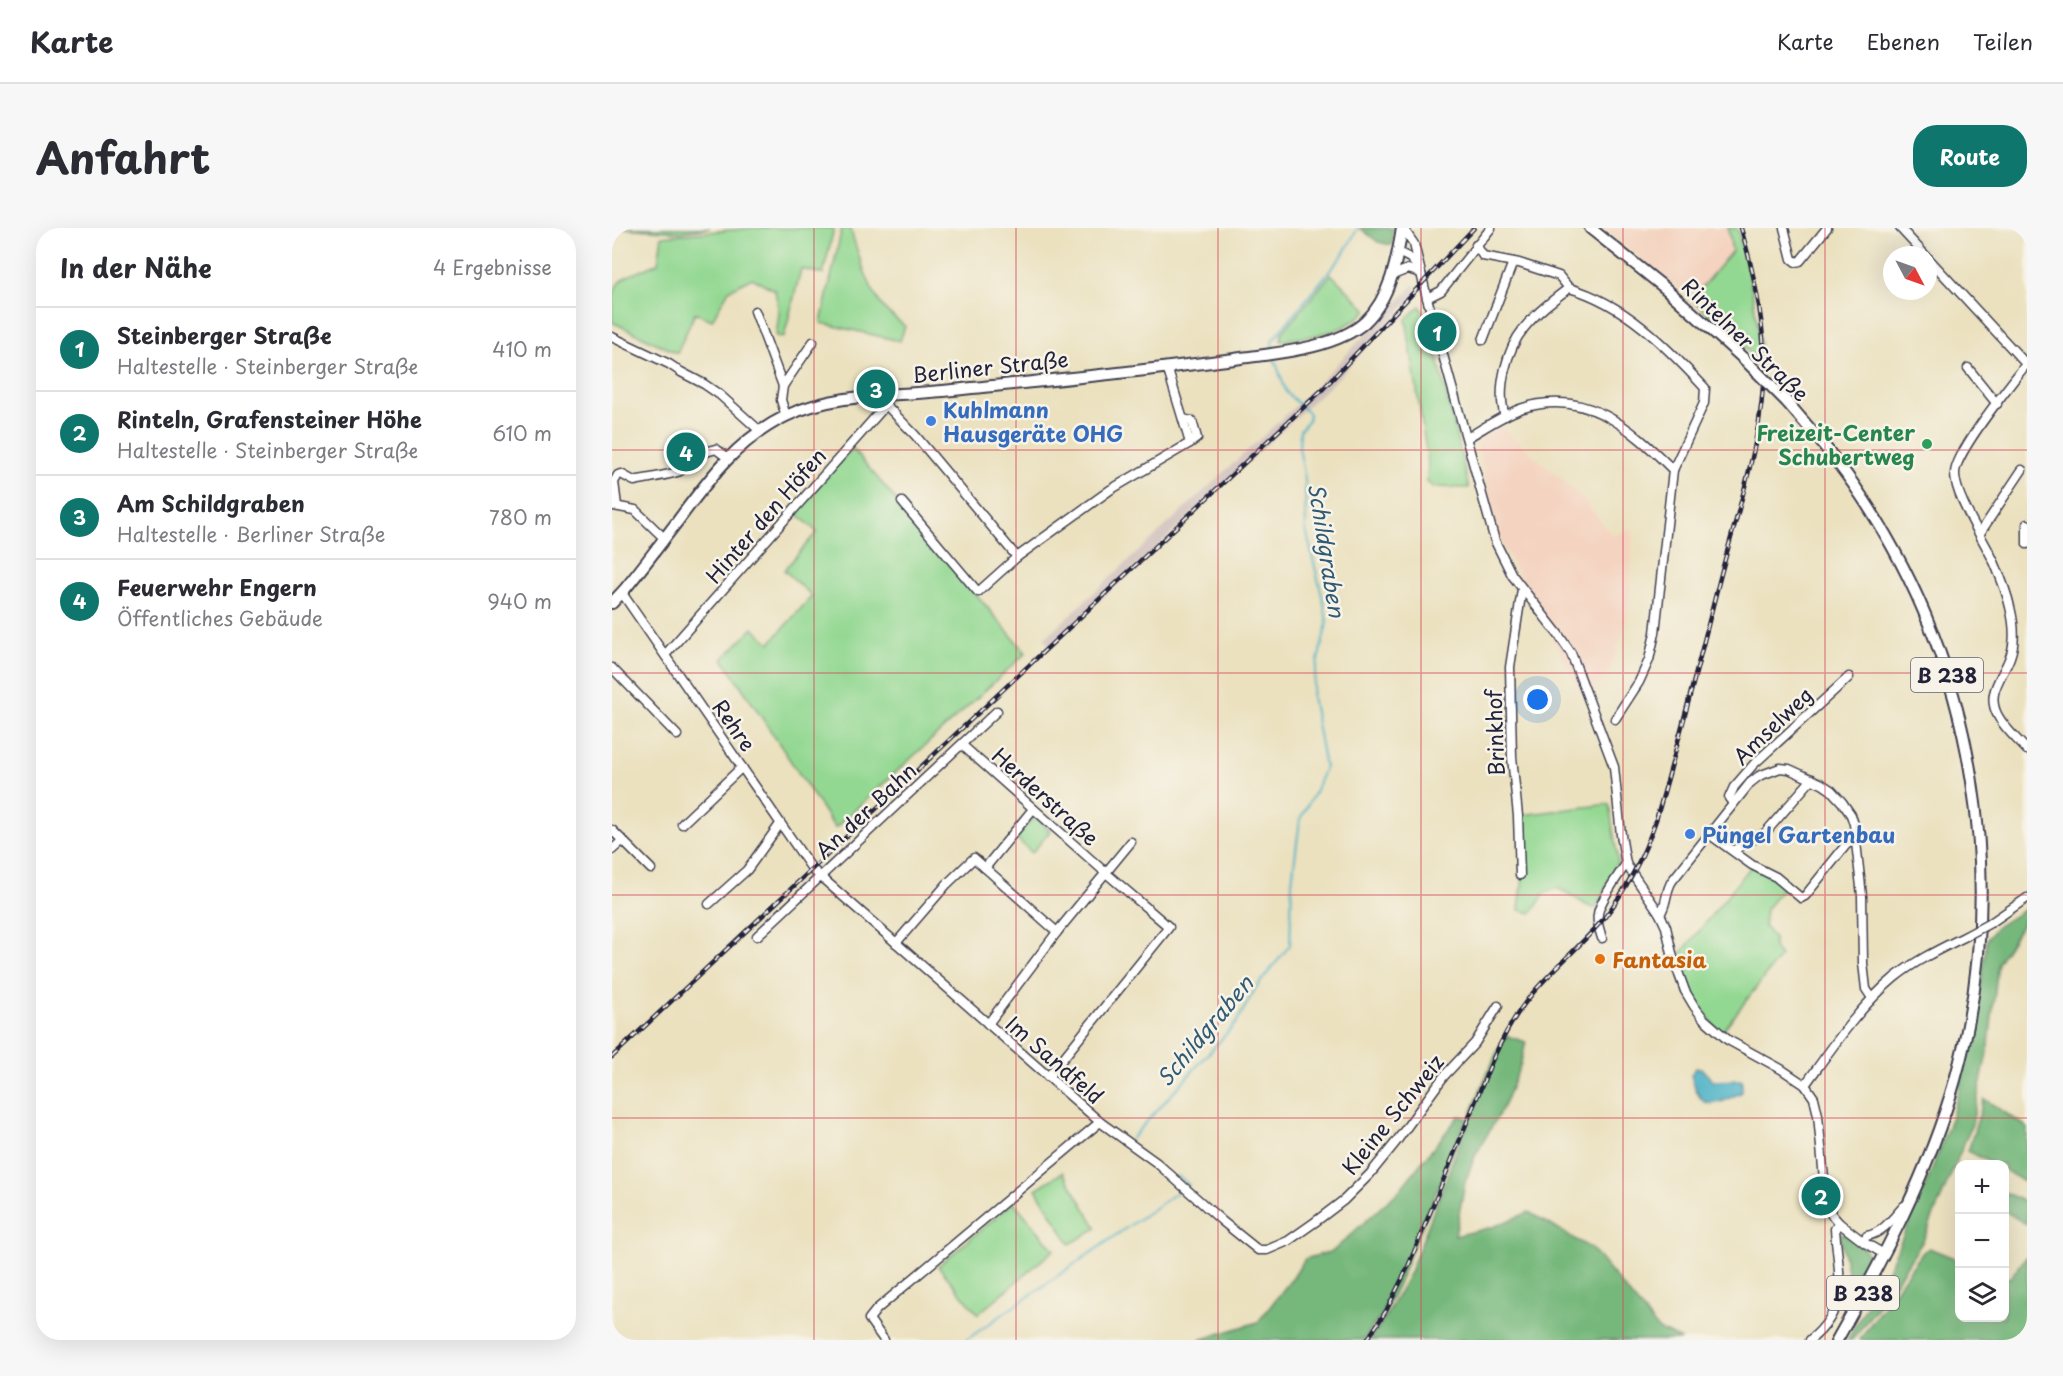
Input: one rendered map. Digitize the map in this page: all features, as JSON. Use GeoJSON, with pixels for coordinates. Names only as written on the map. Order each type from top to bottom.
{"type":"FeatureCollection","features":[{"type":"Feature","properties":{"kind":"main road","name":"Berliner Straße"},"geometry":{"type":"LineString","coordinates":[[612,603],[728,458],[760,431],[786,416],[809,407],[841,399],[886,400],[1167,367],[1323,344],[1346,336],[1367,320],[1376,308],[1393,275],[1402,228]]}},
{"type":"Feature","properties":{"kind":"main road","name":"Rintelner Straße"},"geometry":{"type":"LineString","coordinates":[[1590,228],[1665,288],[1744,359],[1786,401],[1832,457],[1862,496],[1888,539],[1930,626],[1948,676],[1973,781],[1979,836],[1981,921],[1975,982],[1969,1021],[1955,1080],[1932,1149],[1886,1250]]}},
{"type":"Feature","properties":{"kind":"main road","name":"B 238"},"geometry":{"type":"LineString","coordinates":[[1837,1340],[1886,1250]]}},
{"type":"Feature","properties":{"kind":"street"},"geometry":{"type":"LineString","coordinates":[[1402,228],[1414,244],[1495,540],[1504,562],[1522,590],[1571,653],[1610,752],[1617,782],[1621,836],[1626,864],[1660,914],[1685,991],[1704,1020],[1728,1040],[1805,1085],[1814,1098],[1818,1115],[1820,1153],[1831,1214],[1839,1223],[1871,1247],[1886,1250]]}},
{"type":"Feature","properties":{"kind":"street"},"geometry":{"type":"LineString","coordinates":[[1427,298],[1441,291],[1491,228]]}},
{"type":"Feature","properties":{"kind":"street"},"geometry":{"type":"LineString","coordinates":[[1784,228],[1792,259],[1796,262],[1800,261],[1827,228]]}},
{"type":"Feature","properties":{"kind":"street"},"geometry":{"type":"LineString","coordinates":[[1900,228],[1917,246]]}},
{"type":"Feature","properties":{"kind":"street"},"geometry":{"type":"LineString","coordinates":[[1476,245],[1483,256],[1513,262],[1559,276],[1569,288],[1601,299],[1622,311],[1678,359],[1705,388],[1704,403],[1673,470],[1655,633],[1649,660],[1639,682],[1615,719]]}},
{"type":"Feature","properties":{"kind":"street"},"geometry":{"type":"LineString","coordinates":[[1399,250],[1409,248],[1417,255]]}},
{"type":"Feature","properties":{"kind":"street"},"geometry":{"type":"LineString","coordinates":[[1399,250],[1410,258],[1420,271]]}},
{"type":"Feature","properties":{"kind":"street"},"geometry":{"type":"LineString","coordinates":[[1483,340],[1513,262]]}},
{"type":"Feature","properties":{"kind":"street"},"geometry":{"type":"LineString","coordinates":[[1937,268],[2027,364],[1963,451],[1955,472],[1958,489],[1996,565],[2013,623],[2013,648],[1993,694],[1996,714],[2027,750]]}},
{"type":"Feature","properties":{"kind":"street"},"geometry":{"type":"LineString","coordinates":[[1393,275],[1408,269],[1420,271]]}},
{"type":"Feature","properties":{"kind":"street"},"geometry":{"type":"LineString","coordinates":[[1505,416],[1501,405],[1504,376],[1515,343],[1522,330],[1535,315],[1569,288]]}},
{"type":"Feature","properties":{"kind":"street"},"geometry":{"type":"LineString","coordinates":[[755,311],[783,386]]}},
{"type":"Feature","properties":{"kind":"street"},"geometry":{"type":"LineString","coordinates":[[612,337],[669,364],[704,384],[720,395],[760,431]]}},
{"type":"Feature","properties":{"kind":"street"},"geometry":{"type":"LineString","coordinates":[[786,416],[781,400],[783,386],[813,342]]}},
{"type":"Feature","properties":{"kind":"street"},"geometry":{"type":"LineString","coordinates":[[902,502],[978,591],[1017,557],[1110,490],[1190,442],[1167,367]]}},
{"type":"Feature","properties":{"kind":"street"},"geometry":{"type":"LineString","coordinates":[[1968,368],[1997,404]]}},
{"type":"Feature","properties":{"kind":"street"},"geometry":{"type":"LineString","coordinates":[[886,400],[1017,557]]}},
{"type":"Feature","properties":{"kind":"street","name":"Hinter den Höfen"},"geometry":{"type":"LineString","coordinates":[[665,655],[886,400]]}},
{"type":"Feature","properties":{"kind":"street"},"geometry":{"type":"LineString","coordinates":[[1467,438],[1521,409],[1538,405],[1583,406],[1602,412],[1621,423],[1648,444],[1673,470]]}},
{"type":"Feature","properties":{"kind":"street"},"geometry":{"type":"LineString","coordinates":[[664,538],[635,510],[615,506],[614,482],[618,475],[621,474],[634,482],[673,473],[680,471],[703,452],[716,449],[728,458]]}},
{"type":"Feature","properties":{"kind":"street"},"geometry":{"type":"LineString","coordinates":[[1980,533],[2022,470]]}},
{"type":"Feature","properties":{"kind":"street"},"geometry":{"type":"LineString","coordinates":[[2027,524],[2027,544]]}},
{"type":"Feature","properties":{"kind":"street","name":"Brinkhof"},"geometry":{"type":"LineString","coordinates":[[1520,876],[1518,816],[1512,757],[1510,677],[1522,590]]}},
{"type":"Feature","properties":{"kind":"street","name":"Rehre"},"geometry":{"type":"LineString","coordinates":[[622,593],[780,824],[820,877]]}},
{"type":"Feature","properties":{"kind":"street"},"geometry":{"type":"LineString","coordinates":[[612,668],[677,735]]}},
{"type":"Feature","properties":{"kind":"street","name":"Amselweg"},"geometry":{"type":"LineString","coordinates":[[1733,803],[1730,798],[1734,787],[1849,677]]}},
{"type":"Feature","properties":{"kind":"street","name":"An der Bahn"},"geometry":{"type":"LineString","coordinates":[[757,936],[997,711]]}},
{"type":"Feature","properties":{"kind":"street","name":"Herderstraße"},"geometry":{"type":"LineString","coordinates":[[962,745],[1169,927],[1048,1077]]}},
{"type":"Feature","properties":{"kind":"street"},"geometry":{"type":"LineString","coordinates":[[682,824],[742,767]]}},
{"type":"Feature","properties":{"kind":"street"},"geometry":{"type":"LineString","coordinates":[[1660,914],[1672,881],[1750,783],[1771,770],[1789,769],[1831,790],[1851,815],[1856,838],[1862,896],[1865,981],[1866,989],[1872,998]]}},
{"type":"Feature","properties":{"kind":"street"},"geometry":{"type":"LineString","coordinates":[[1734,850],[1765,833],[1812,779]]}},
{"type":"Feature","properties":{"kind":"street"},"geometry":{"type":"LineString","coordinates":[[985,868],[1033,809]]}},
{"type":"Feature","properties":{"kind":"street"},"geometry":{"type":"LineString","coordinates":[[709,904],[747,870],[780,824]]}},
{"type":"Feature","properties":{"kind":"street"},"geometry":{"type":"LineString","coordinates":[[612,830],[651,869]]}},
{"type":"Feature","properties":{"kind":"street"},"geometry":{"type":"LineString","coordinates":[[1708,834],[1734,850],[1752,865],[1776,877],[1801,898],[1846,844],[1856,838]]}},
{"type":"Feature","properties":{"kind":"street"},"geometry":{"type":"LineString","coordinates":[[612,850],[622,840]]}},
{"type":"Feature","properties":{"kind":"street"},"geometry":{"type":"LineString","coordinates":[[988,1024],[1057,932],[1131,842]]}},
{"type":"Feature","properties":{"kind":"street"},"geometry":{"type":"LineString","coordinates":[[896,943],[947,884],[974,858],[1057,932]]}},
{"type":"Feature","properties":{"kind":"street"},"geometry":{"type":"LineString","coordinates":[[1602,938],[1598,925],[1598,913],[1618,874],[1626,864]]}},
{"type":"Feature","properties":{"kind":"street","name":"Im Sandfeld"},"geometry":{"type":"LineString","coordinates":[[820,877],[1100,1122],[877,1309],[869,1319],[884,1340]]}},
{"type":"Feature","properties":{"kind":"street"},"geometry":{"type":"LineString","coordinates":[[1805,1085],[1872,998],[1895,977],[1924,958],[1992,922],[2027,898]]}},
{"type":"Feature","properties":{"kind":"street","name":"Kleine Schweiz"},"geometry":{"type":"LineString","coordinates":[[1100,1122],[1157,1163],[1258,1250],[1267,1250],[1288,1241],[1315,1222],[1344,1200],[1370,1174],[1444,1076],[1475,1043],[1498,1006]]}},
{"type":"Feature","properties":{"kind":"street"},"geometry":{"type":"LineString","coordinates":[[1853,1233],[1873,1235],[1888,1224],[1909,1202]]}},
{"type":"Feature","properties":{"kind":"street"},"geometry":{"type":"LineString","coordinates":[[1810,1340],[1828,1321],[1838,1299],[1841,1277],[1835,1229],[1839,1223]]}},
{"type":"Feature","properties":{"kind":"street"},"geometry":{"type":"LineString","coordinates":[[1868,1236],[1886,1250]]}},
{"type":"Feature","properties":{"kind":"shaded area"},"geometry":{"type":"Polygon","coordinates":[[[1603,228],[1728,228],[1732,251],[1692,299],[1603,228]]]}},
{"type":"Feature","properties":{"kind":"shaded area"},"geometry":{"type":"Polygon","coordinates":[[[1415,284],[1417,293],[1340,376],[1050,647],[1044,639],[1303,399],[1415,284]]]}},
{"type":"Feature","properties":{"kind":"shaded area"},"geometry":{"type":"Polygon","coordinates":[[[1501,427],[1579,495],[1613,536],[1633,528],[1629,614],[1610,670],[1585,699],[1504,548],[1493,518],[1478,445],[1482,437],[1501,427]]]}},
{"type":"Feature","properties":{"kind":"green space"},"geometry":{"type":"Polygon","coordinates":[[[622,228],[710,228],[679,232],[622,228]]]}},
{"type":"Feature","properties":{"kind":"green space"},"geometry":{"type":"Polygon","coordinates":[[[755,228],[834,228],[823,274],[801,269],[784,337],[776,336],[779,313],[775,290],[752,278],[729,290],[712,320],[695,313],[677,353],[612,322],[616,287],[626,277],[658,263],[662,236],[755,228]]]}},
{"type":"Feature","properties":{"kind":"green space"},"geometry":{"type":"Polygon","coordinates":[[[842,228],[850,228],[866,276],[880,303],[888,313],[905,326],[900,341],[821,323],[842,228]]]}},
{"type":"Feature","properties":{"kind":"green space"},"geometry":{"type":"Polygon","coordinates":[[[1360,228],[1393,228],[1392,245],[1378,242],[1360,228]]]}},
{"type":"Feature","properties":{"kind":"green space"},"geometry":{"type":"Polygon","coordinates":[[[1728,228],[1737,228],[1742,245],[1753,296],[1762,364],[1692,299],[1732,251],[1728,228]]]}},
{"type":"Feature","properties":{"kind":"green space"},"geometry":{"type":"Polygon","coordinates":[[[1331,274],[1367,310],[1348,325],[1327,333],[1281,341],[1282,333],[1331,274]]]}},
{"type":"Feature","properties":{"kind":"green space"},"geometry":{"type":"Polygon","coordinates":[[[1420,306],[1425,315],[1424,330],[1437,355],[1469,488],[1433,487],[1427,482],[1428,463],[1406,319],[1420,306]]]}},
{"type":"Feature","properties":{"kind":"green space"},"geometry":{"type":"Polygon","coordinates":[[[852,448],[1026,653],[835,828],[723,659],[753,628],[770,643],[812,596],[784,570],[817,532],[795,512],[852,448]]]}},
{"type":"Feature","properties":{"kind":"green space"},"geometry":{"type":"Polygon","coordinates":[[[1609,804],[1618,861],[1596,908],[1587,906],[1556,888],[1544,894],[1532,913],[1519,910],[1523,877],[1522,815],[1609,804]]]}},
{"type":"Feature","properties":{"kind":"green space"},"geometry":{"type":"Polygon","coordinates":[[[1035,816],[1050,831],[1032,853],[1016,838],[1035,816]]]}},
{"type":"Feature","properties":{"kind":"green space"},"geometry":{"type":"Polygon","coordinates":[[[1752,865],[1786,885],[1766,909],[1764,926],[1774,938],[1774,947],[1780,957],[1720,1034],[1695,998],[1678,957],[1752,865]]]}},
{"type":"Feature","properties":{"kind":"green space"},"geometry":{"type":"Polygon","coordinates":[[[2027,908],[2027,916],[1998,963],[1989,1044],[1972,1124],[1923,1241],[1856,1335],[1852,1340],[1847,1340],[1889,1268],[1929,1177],[1952,1116],[1969,1051],[1987,940],[1995,928],[2027,908]]]}},
{"type":"Feature","properties":{"kind":"green space"},"geometry":{"type":"Polygon","coordinates":[[[1507,1036],[1526,1042],[1520,1066],[1503,1107],[1475,1156],[1465,1182],[1455,1236],[1493,1227],[1529,1212],[1592,1249],[1659,1330],[1682,1340],[1370,1340],[1410,1272],[1481,1088],[1507,1036]]]}},
{"type":"Feature","properties":{"kind":"green space"},"geometry":{"type":"Polygon","coordinates":[[[1984,1099],[2027,1127],[2027,1183],[2009,1173],[2009,1160],[1985,1160],[1968,1151],[1984,1099]]]}},
{"type":"Feature","properties":{"kind":"green space"},"geometry":{"type":"Polygon","coordinates":[[[1459,1116],[1467,1118],[1398,1284],[1384,1311],[1364,1340],[1199,1340],[1258,1322],[1305,1259],[1333,1251],[1397,1193],[1459,1116]]]}},
{"type":"Feature","properties":{"kind":"green space"},"geometry":{"type":"Polygon","coordinates":[[[1063,1172],[1097,1228],[1070,1244],[1036,1189],[1063,1172]]]}},
{"type":"Feature","properties":{"kind":"green space"},"geometry":{"type":"Polygon","coordinates":[[[2009,1194],[2027,1203],[2027,1225],[2009,1214],[2009,1194]]]}},
{"type":"Feature","properties":{"kind":"green space"},"geometry":{"type":"Polygon","coordinates":[[[1014,1202],[1054,1250],[978,1314],[938,1266],[1014,1202]]]}},
{"type":"Feature","properties":{"kind":"green space"},"geometry":{"type":"Polygon","coordinates":[[[1842,1233],[1864,1249],[1868,1259],[1864,1274],[1852,1289],[1847,1287],[1847,1270],[1840,1235],[1842,1233]]]}},
{"type":"Feature","properties":{"kind":"green space"},"geometry":{"type":"Polygon","coordinates":[[[1929,1248],[1955,1258],[1955,1322],[2009,1322],[2009,1278],[2027,1256],[2027,1340],[1859,1340],[1923,1252],[1929,1248]]]}},
{"type":"Feature","properties":{"kind":"water"},"geometry":{"type":"Polygon","coordinates":[[[1695,1068],[1701,1068],[1713,1081],[1742,1080],[1742,1092],[1716,1103],[1704,1101],[1699,1096],[1691,1075],[1695,1068]]]}},
{"type":"Feature","properties":{"kind":"waterway","name":"Schildgraben"},"geometry":{"type":"LineString","coordinates":[[1273,349],[1272,341],[1342,256],[1358,228]]}},
{"type":"Feature","properties":{"kind":"waterway","name":"Schildgraben"},"geometry":{"type":"LineString","coordinates":[[1131,1139],[1236,1023],[1255,989],[1290,945],[1292,882],[1300,819],[1316,790],[1325,767],[1312,696],[1327,623],[1306,530],[1305,479],[1299,448],[1300,430],[1308,421],[1309,414],[1286,392],[1274,357]]}},
{"type":"Feature","properties":{"kind":"waterway","name":"Schildgraben"},"geometry":{"type":"LineString","coordinates":[[1177,1175],[1189,1185],[1187,1186]]}},
{"type":"Feature","properties":{"kind":"waterway","name":"Schildgraben"},"geometry":{"type":"LineString","coordinates":[[966,1340],[1182,1189]]}},
{"type":"Feature","properties":{"kind":"railway"},"geometry":{"type":"LineString","coordinates":[[612,1057],[1322,390],[1474,228]]}},
{"type":"Feature","properties":{"kind":"railway"},"geometry":{"type":"LineString","coordinates":[[1367,1340],[1386,1311],[1407,1269],[1492,1061],[1505,1035],[1532,994],[1613,906],[1635,870],[1656,820],[1750,467],[1760,412],[1764,357],[1762,324],[1741,228]]}},
{"type":"Feature","properties":{"kind":"place","name":"Steinberger Straße"},"geometry":{"type":"Point","coordinates":[1437,332]}},
{"type":"Feature","properties":{"kind":"place","name":"Am Schildgraben"},"geometry":{"type":"Point","coordinates":[876,389]}},
{"type":"Feature","properties":{"kind":"place","name":"Kuhlmann Hausgeräte OHG"},"geometry":{"type":"Point","coordinates":[931,421]}},
{"type":"Feature","properties":{"kind":"place","name":"Freizeit-Center Schubertweg"},"geometry":{"type":"Point","coordinates":[1927,444]}},
{"type":"Feature","properties":{"kind":"place","name":"Feuerwehr Engern"},"geometry":{"type":"Point","coordinates":[686,452]}},
{"type":"Feature","properties":{"kind":"place","name":"Püngel Gartenbau"},"geometry":{"type":"Point","coordinates":[1690,834]}},
{"type":"Feature","properties":{"kind":"place","name":"Fantasia"},"geometry":{"type":"Point","coordinates":[1600,959]}},
{"type":"Feature","properties":{"kind":"place","name":"Rinteln, Grafensteiner Höhe"},"geometry":{"type":"Point","coordinates":[1821,1196]}}]}
